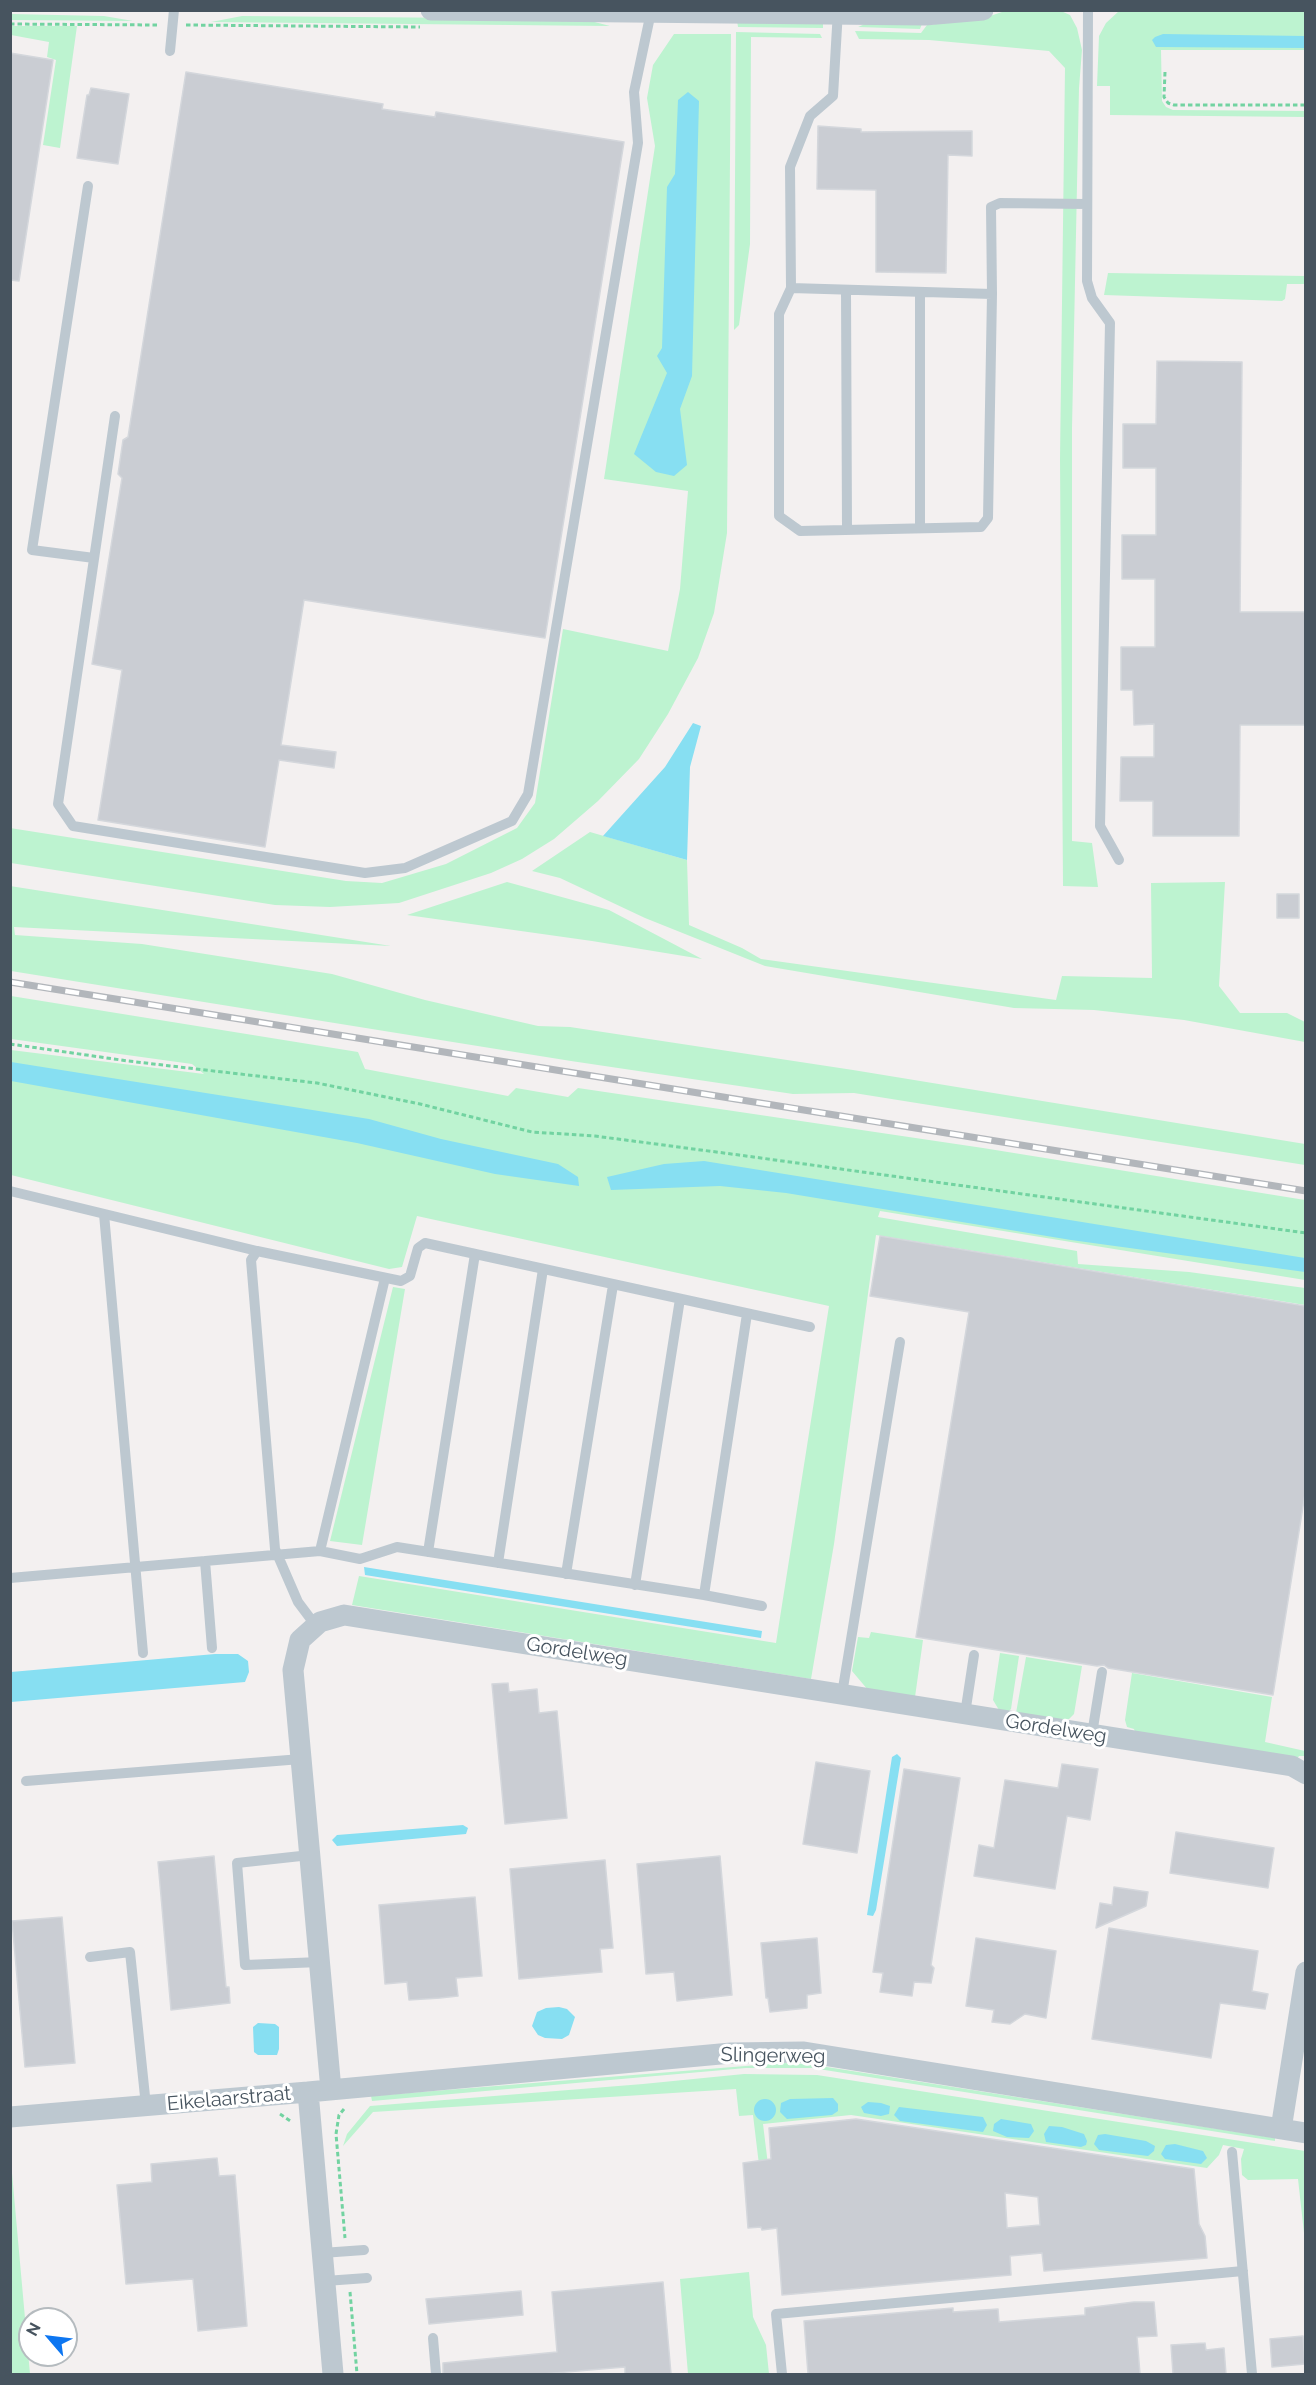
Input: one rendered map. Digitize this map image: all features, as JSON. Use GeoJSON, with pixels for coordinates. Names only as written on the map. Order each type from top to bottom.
{"type":"FeatureCollection","features":[{"type":"Feature","properties":{"kind":"street"},"geometry":{"type":"LineString","coordinates":[[431,10],[925,15],[983,10]]}},
{"type":"Feature","properties":{"kind":"street","name":"Gordelweg"},"geometry":{"type":"LineString","coordinates":[[331,2090],[293,1671],[300,1640],[320,1622],[344,1615],[1292,1767],[1305,1774]]}},
{"type":"Feature","properties":{"kind":"street"},"geometry":{"type":"LineString","coordinates":[[1281,2129],[1305,1972]]}},
{"type":"Feature","properties":{"kind":"street","name":"Slingerweg"},"geometry":{"type":"LineString","coordinates":[[309,2092],[731,2053],[804,2052],[1305,2133]]}},
{"type":"Feature","properties":{"kind":"street","name":"Eikelaarstraat"},"geometry":{"type":"LineString","coordinates":[[10,2117],[309,2092],[333,2374]]}},
{"type":"Feature","properties":{"kind":"lane"},"geometry":{"type":"LineString","coordinates":[[170,51],[174,10]]}},
{"type":"Feature","properties":{"kind":"lane"},"geometry":{"type":"LineString","coordinates":[[1088,10],[1088,281],[1092,298],[1110,322],[1100,826],[1119,860]]}},
{"type":"Feature","properties":{"kind":"lane"},"geometry":{"type":"LineString","coordinates":[[115,416],[58,804],[73,826],[365,873],[405,868],[512,820],[528,794],[638,143],[634,92],[651,11]]}},
{"type":"Feature","properties":{"kind":"lane"},"geometry":{"type":"LineString","coordinates":[[838,13],[833,96],[810,116],[790,167],[791,288],[779,314],[779,516],[800,531],[981,526],[988,518],[992,294],[991,207],[1000,203],[1087,204]]}},
{"type":"Feature","properties":{"kind":"lane"},"geometry":{"type":"LineString","coordinates":[[88,186],[32,550],[94,558]]}},
{"type":"Feature","properties":{"kind":"lane"},"geometry":{"type":"LineString","coordinates":[[791,288],[992,294]]}},
{"type":"Feature","properties":{"kind":"lane"},"geometry":{"type":"LineString","coordinates":[[846,290],[847,530]]}},
{"type":"Feature","properties":{"kind":"lane"},"geometry":{"type":"LineString","coordinates":[[920,292],[920,528]]}},
{"type":"Feature","properties":{"kind":"lane"},"geometry":{"type":"LineString","coordinates":[[10,1191],[257,1251],[401,1281],[410,1276],[418,1248],[425,1244],[810,1327]]}},
{"type":"Feature","properties":{"kind":"lane"},"geometry":{"type":"LineString","coordinates":[[104,1214],[143,1653]]}},
{"type":"Feature","properties":{"kind":"lane"},"geometry":{"type":"LineString","coordinates":[[257,1251],[251,1260],[274,1537],[278,1554],[298,1602],[316,1626]]}},
{"type":"Feature","properties":{"kind":"lane"},"geometry":{"type":"LineString","coordinates":[[428,1552],[475,1254]]}},
{"type":"Feature","properties":{"kind":"lane"},"geometry":{"type":"LineString","coordinates":[[498,1563],[543,1269]]}},
{"type":"Feature","properties":{"kind":"lane"},"geometry":{"type":"LineString","coordinates":[[320,1551],[385,1278]]}},
{"type":"Feature","properties":{"kind":"lane"},"geometry":{"type":"LineString","coordinates":[[566,1574],[613,1285]]}},
{"type":"Feature","properties":{"kind":"lane"},"geometry":{"type":"LineString","coordinates":[[635,1584],[680,1299]]}},
{"type":"Feature","properties":{"kind":"lane"},"geometry":{"type":"LineString","coordinates":[[704,1595],[747,1314]]}},
{"type":"Feature","properties":{"kind":"lane"},"geometry":{"type":"LineString","coordinates":[[842,1694],[900,1342]]}},
{"type":"Feature","properties":{"kind":"lane"},"geometry":{"type":"LineString","coordinates":[[10,1578],[320,1551],[360,1559],[397,1547],[762,1606]]}},
{"type":"Feature","properties":{"kind":"lane"},"geometry":{"type":"LineString","coordinates":[[205,1561],[212,1648]]}},
{"type":"Feature","properties":{"kind":"lane"},"geometry":{"type":"LineString","coordinates":[[965,1714],[974,1655]]}},
{"type":"Feature","properties":{"kind":"lane"},"geometry":{"type":"LineString","coordinates":[[1092,1734],[1102,1672]]}},
{"type":"Feature","properties":{"kind":"lane"},"geometry":{"type":"LineString","coordinates":[[26,1781],[301,1759]]}},
{"type":"Feature","properties":{"kind":"lane"},"geometry":{"type":"LineString","coordinates":[[310,1855],[237,1863],[245,1965],[320,1962]]}},
{"type":"Feature","properties":{"kind":"lane"},"geometry":{"type":"LineString","coordinates":[[90,1957],[130,1952],[146,2106]]}},
{"type":"Feature","properties":{"kind":"lane"},"geometry":{"type":"LineString","coordinates":[[1232,2152],[1252,2374]]}},
{"type":"Feature","properties":{"kind":"lane"},"geometry":{"type":"LineString","coordinates":[[322,2253],[364,2250]]}},
{"type":"Feature","properties":{"kind":"lane"},"geometry":{"type":"LineString","coordinates":[[782,2374],[776,2314],[1243,2271]]}},
{"type":"Feature","properties":{"kind":"lane"},"geometry":{"type":"LineString","coordinates":[[325,2281],[367,2278]]}},
{"type":"Feature","properties":{"kind":"lane"},"geometry":{"type":"LineString","coordinates":[[433,2338],[436,2374]]}},
{"type":"Feature","properties":{"kind":"path"},"geometry":{"type":"LineString","coordinates":[[1165,72],[1164,97],[1168,103],[1174,105],[1305,105]]}},
{"type":"Feature","properties":{"kind":"path"},"geometry":{"type":"LineString","coordinates":[[10,1044],[128,1061],[317,1083],[420,1104],[532,1132],[595,1136],[728,1153],[1305,1233]]}},
{"type":"Feature","properties":{"kind":"path"},"geometry":{"type":"LineString","coordinates":[[345,2107],[339,2115],[336,2134],[346,2251]]}},
{"type":"Feature","properties":{"kind":"path"},"geometry":{"type":"LineString","coordinates":[[278,2112],[292,2122],[294,2128]]}},
{"type":"Feature","properties":{"kind":"path"},"geometry":{"type":"LineString","coordinates":[[349,2280],[357,2374]]}},
{"type":"Feature","properties":{"kind":"green space"},"geometry":{"type":"Polygon","coordinates":[[[1008,10],[1061,11],[1070,15],[1077,28],[1082,50],[1079,88],[1072,428],[1072,841],[1092,843],[1098,887],[1063,886],[1060,459],[1065,68],[1049,51],[929,40],[859,39],[855,31],[921,33],[927,25],[981,19],[1008,10]]]}},
{"type":"Feature","properties":{"kind":"green space"},"geometry":{"type":"Polygon","coordinates":[[[1119,11],[1305,11],[1305,50],[1161,50],[1162,101],[1166,107],[1173,110],[1305,111],[1305,117],[1110,115],[1110,86],[1097,86],[1099,36],[1106,23],[1119,11]]]}},
{"type":"Feature","properties":{"kind":"green space"},"geometry":{"type":"Polygon","coordinates":[[[11,14],[104,16],[133,21],[11,20],[11,14]]]}},
{"type":"Feature","properties":{"kind":"green space"},"geometry":{"type":"Polygon","coordinates":[[[242,16],[583,19],[610,26],[211,22],[242,16]]]}},
{"type":"Feature","properties":{"kind":"green space"},"geometry":{"type":"Polygon","coordinates":[[[737,20],[823,20],[823,28],[738,27],[737,20]]]}},
{"type":"Feature","properties":{"kind":"green space"},"geometry":{"type":"Polygon","coordinates":[[[872,21],[923,21],[920,29],[858,27],[872,21]]]}},
{"type":"Feature","properties":{"kind":"green space"},"geometry":{"type":"Polygon","coordinates":[[[10,26],[77,26],[60,148],[43,145],[56,60],[47,57],[49,42],[11,35],[10,26]]]}},
{"type":"Feature","properties":{"kind":"green space"},"geometry":{"type":"Polygon","coordinates":[[[736,32],[820,34],[822,38],[751,37],[750,244],[739,325],[734,330],[736,32]]]}},
{"type":"Feature","properties":{"kind":"green space"},"geometry":{"type":"Polygon","coordinates":[[[674,34],[731,34],[727,533],[714,613],[698,658],[668,714],[639,759],[598,801],[554,839],[522,859],[491,873],[399,903],[330,907],[275,905],[11,863],[10,828],[346,881],[382,883],[446,864],[517,828],[535,803],[563,629],[668,651],[680,589],[688,491],[604,479],[655,146],[647,98],[653,65],[674,34]]]}},
{"type":"Feature","properties":{"kind":"green space"},"geometry":{"type":"Polygon","coordinates":[[[1108,273],[1305,276],[1305,284],[1287,284],[1285,299],[1282,301],[1104,295],[1108,273]]]}},
{"type":"Feature","properties":{"kind":"green space"},"geometry":{"type":"Polygon","coordinates":[[[590,832],[687,860],[689,925],[742,948],[761,959],[1056,1000],[1062,976],[1152,978],[1151,883],[1225,882],[1219,986],[1240,1013],[1287,1013],[1305,1022],[1305,1042],[1184,1020],[1094,1010],[1014,1008],[765,966],[645,918],[560,878],[532,871],[590,832]]]}},
{"type":"Feature","properties":{"kind":"green space"},"geometry":{"type":"Polygon","coordinates":[[[507,882],[609,910],[702,959],[407,915],[507,882]]]}},
{"type":"Feature","properties":{"kind":"green space"},"geometry":{"type":"Polygon","coordinates":[[[10,886],[391,946],[14,927],[15,935],[142,944],[332,974],[425,1000],[538,1026],[570,1027],[853,1070],[1305,1144],[1305,1165],[854,1093],[793,1094],[571,1061],[11,971],[10,886]]]}},
{"type":"Feature","properties":{"kind":"green space"},"geometry":{"type":"Polygon","coordinates":[[[11,996],[358,1052],[365,1069],[508,1096],[516,1088],[568,1097],[578,1088],[983,1148],[1305,1200],[1305,1280],[880,1211],[878,1217],[1077,1251],[1078,1264],[1189,1272],[1305,1288],[1305,1305],[876,1235],[834,1544],[811,1679],[352,1605],[359,1576],[776,1643],[829,1306],[417,1216],[402,1267],[389,1269],[11,1175],[11,1050],[204,1074],[192,1064],[11,1039],[11,996]]]}},
{"type":"Feature","properties":{"kind":"green space"},"geometry":{"type":"Polygon","coordinates":[[[393,1287],[405,1289],[362,1545],[330,1541],[393,1287]]]}},
{"type":"Feature","properties":{"kind":"green space"},"geometry":{"type":"Polygon","coordinates":[[[871,1632],[923,1640],[915,1697],[868,1690],[852,1671],[858,1637],[869,1638],[871,1632]]]}},
{"type":"Feature","properties":{"kind":"green space"},"geometry":{"type":"Polygon","coordinates":[[[1000,1653],[1019,1656],[1011,1709],[1008,1712],[999,1710],[993,1700],[1000,1653]]]}},
{"type":"Feature","properties":{"kind":"green space"},"geometry":{"type":"Polygon","coordinates":[[[1026,1657],[1082,1666],[1074,1714],[1069,1719],[1064,1719],[1063,1722],[1016,1713],[1026,1657]]]}},
{"type":"Feature","properties":{"kind":"green space"},"geometry":{"type":"Polygon","coordinates":[[[1132,1673],[1272,1697],[1265,1742],[1305,1751],[1305,1756],[1299,1756],[1297,1759],[1135,1732],[1134,1729],[1127,1727],[1125,1720],[1132,1673]]]}},
{"type":"Feature","properties":{"kind":"green space"},"geometry":{"type":"Polygon","coordinates":[[[783,2063],[808,2064],[1275,2138],[1275,2141],[812,2068],[746,2068],[372,2101],[371,2096],[783,2063]]]}},
{"type":"Feature","properties":{"kind":"green space"},"geometry":{"type":"Polygon","coordinates":[[[744,2074],[817,2075],[1305,2151],[1305,2242],[1298,2179],[1248,2180],[1242,2175],[1241,2159],[1244,2149],[1223,2145],[1219,2155],[1207,2168],[851,2115],[763,2124],[769,2173],[760,2173],[753,2115],[739,2116],[736,2089],[373,2112],[343,2146],[347,2134],[370,2106],[744,2074]]]}},
{"type":"Feature","properties":{"kind":"green space"},"geometry":{"type":"Polygon","coordinates":[[[11,2162],[24,2307],[18,2307],[18,2367],[29,2367],[30,2374],[11,2374],[11,2162]]]}},
{"type":"Feature","properties":{"kind":"green space"},"geometry":{"type":"Polygon","coordinates":[[[749,2272],[753,2317],[766,2345],[769,2374],[688,2374],[680,2279],[749,2272]]]}},
{"type":"Feature","properties":{"kind":"water"},"geometry":{"type":"Polygon","coordinates":[[[1163,34],[1305,36],[1305,48],[1156,47],[1152,40],[1163,34]]]}},
{"type":"Feature","properties":{"kind":"water"},"geometry":{"type":"Polygon","coordinates":[[[688,92],[699,101],[692,376],[680,409],[687,465],[674,476],[656,472],[634,454],[667,373],[657,356],[662,348],[667,187],[675,174],[678,100],[688,92]]]}},
{"type":"Feature","properties":{"kind":"water"},"geometry":{"type":"Polygon","coordinates":[[[693,723],[701,726],[690,767],[687,860],[603,836],[665,767],[693,723]]]}},
{"type":"Feature","properties":{"kind":"water"},"geometry":{"type":"Polygon","coordinates":[[[11,1062],[369,1119],[441,1139],[558,1164],[578,1177],[579,1186],[495,1174],[357,1143],[11,1081],[11,1062]]]}},
{"type":"Feature","properties":{"kind":"water"},"geometry":{"type":"Polygon","coordinates":[[[704,1161],[1305,1258],[1305,1272],[1071,1240],[786,1193],[720,1186],[611,1190],[607,1177],[664,1164],[704,1161]]]}},
{"type":"Feature","properties":{"kind":"water"},"geometry":{"type":"Polygon","coordinates":[[[364,1567],[762,1631],[761,1638],[365,1575],[364,1567]]]}},
{"type":"Feature","properties":{"kind":"water"},"geometry":{"type":"Polygon","coordinates":[[[215,1654],[238,1654],[248,1661],[249,1672],[245,1682],[11,1702],[11,1672],[215,1654]]]}},
{"type":"Feature","properties":{"kind":"water"},"geometry":{"type":"Polygon","coordinates":[[[897,1754],[901,1758],[876,1910],[873,1916],[867,1915],[892,1757],[897,1754]]]}},
{"type":"Feature","properties":{"kind":"water"},"geometry":{"type":"Polygon","coordinates":[[[463,1825],[468,1828],[466,1834],[337,1846],[332,1840],[337,1835],[463,1825]]]}},
{"type":"Feature","properties":{"kind":"water"},"geometry":{"type":"Polygon","coordinates":[[[546,2008],[567,2009],[575,2017],[569,2035],[562,2039],[545,2038],[538,2035],[532,2026],[537,2012],[546,2008]]]}},
{"type":"Feature","properties":{"kind":"water"},"geometry":{"type":"Polygon","coordinates":[[[258,2023],[275,2024],[279,2027],[277,2055],[258,2055],[254,2052],[253,2027],[258,2023]]]}},
{"type":"Feature","properties":{"kind":"water"},"geometry":{"type":"Polygon","coordinates":[[[833,2098],[838,2104],[838,2111],[832,2115],[787,2119],[780,2112],[781,2103],[790,2099],[833,2098]]]}},
{"type":"Feature","properties":{"kind":"water"},"geometry":{"type":"Polygon","coordinates":[[[765,2099],[773,2102],[776,2110],[773,2118],[765,2121],[757,2118],[754,2110],[757,2102],[765,2099]]]}},
{"type":"Feature","properties":{"kind":"water"},"geometry":{"type":"Polygon","coordinates":[[[868,2102],[890,2106],[889,2114],[881,2116],[864,2113],[861,2107],[868,2102]]]}},
{"type":"Feature","properties":{"kind":"water"},"geometry":{"type":"Polygon","coordinates":[[[899,2107],[983,2117],[987,2125],[983,2132],[900,2121],[894,2115],[899,2107]]]}},
{"type":"Feature","properties":{"kind":"water"},"geometry":{"type":"Polygon","coordinates":[[[1001,2119],[1031,2124],[1034,2131],[1029,2138],[1007,2137],[993,2131],[994,2124],[1001,2119]]]}},
{"type":"Feature","properties":{"kind":"water"},"geometry":{"type":"Polygon","coordinates":[[[1049,2126],[1062,2127],[1084,2134],[1086,2145],[1081,2147],[1046,2142],[1044,2134],[1049,2126]]]}},
{"type":"Feature","properties":{"kind":"water"},"geometry":{"type":"Polygon","coordinates":[[[1105,2134],[1146,2141],[1155,2146],[1154,2151],[1148,2156],[1099,2150],[1094,2144],[1098,2135],[1105,2134]]]}},
{"type":"Feature","properties":{"kind":"water"},"geometry":{"type":"Polygon","coordinates":[[[1175,2144],[1203,2151],[1207,2158],[1201,2164],[1165,2159],[1161,2154],[1166,2145],[1175,2144]]]}},
{"type":"Feature","properties":{"kind":"building"},"geometry":{"type":"Polygon","coordinates":[[[10,53],[53,60],[19,281],[10,280],[10,53]]]}},
{"type":"Feature","properties":{"kind":"building"},"geometry":{"type":"Polygon","coordinates":[[[186,72],[383,104],[382,109],[435,117],[436,112],[624,142],[545,638],[304,600],[281,745],[336,752],[334,768],[279,760],[265,847],[98,820],[122,670],[92,664],[122,478],[118,474],[123,440],[128,437],[186,72]]]}},
{"type":"Feature","properties":{"kind":"building"},"geometry":{"type":"Polygon","coordinates":[[[91,88],[129,94],[118,164],[77,158],[87,95],[91,88]]]}},
{"type":"Feature","properties":{"kind":"building"},"geometry":{"type":"Polygon","coordinates":[[[818,126],[861,129],[861,132],[972,131],[972,156],[948,155],[946,273],[876,272],[876,190],[817,189],[818,126]]]}},
{"type":"Feature","properties":{"kind":"building"},"geometry":{"type":"Polygon","coordinates":[[[1157,361],[1242,362],[1240,612],[1305,612],[1305,725],[1240,725],[1239,836],[1153,836],[1153,801],[1120,801],[1121,757],[1154,757],[1154,724],[1134,725],[1133,690],[1121,690],[1121,647],[1155,647],[1155,579],[1122,579],[1122,535],[1156,535],[1156,468],[1123,468],[1123,424],[1156,424],[1157,361]]]}},
{"type":"Feature","properties":{"kind":"building"},"geometry":{"type":"Polygon","coordinates":[[[1277,894],[1299,894],[1299,918],[1277,918],[1277,894]]]}},
{"type":"Feature","properties":{"kind":"building"},"geometry":{"type":"Polygon","coordinates":[[[880,1236],[1305,1306],[1305,1494],[1273,1695],[1108,1668],[1104,1665],[1097,1666],[916,1637],[969,1312],[870,1296],[880,1236]]]}},
{"type":"Feature","properties":{"kind":"building"},"geometry":{"type":"Polygon","coordinates":[[[508,1683],[509,1692],[537,1689],[539,1713],[557,1711],[567,1818],[505,1824],[492,1684],[508,1683]]]}},
{"type":"Feature","properties":{"kind":"building"},"geometry":{"type":"Polygon","coordinates":[[[816,1762],[870,1771],[857,1853],[803,1844],[816,1762]]]}},
{"type":"Feature","properties":{"kind":"building"},"geometry":{"type":"Polygon","coordinates":[[[1062,1764],[1098,1769],[1090,1820],[1067,1816],[1055,1889],[974,1876],[979,1845],[994,1848],[1005,1780],[1058,1788],[1062,1764]]]}},
{"type":"Feature","properties":{"kind":"building"},"geometry":{"type":"Polygon","coordinates":[[[904,1769],[960,1778],[931,1965],[934,1968],[931,1983],[914,1982],[912,1996],[880,1992],[883,1973],[873,1972],[904,1769]]]}},
{"type":"Feature","properties":{"kind":"building"},"geometry":{"type":"Polygon","coordinates":[[[1176,1832],[1274,1848],[1268,1888],[1170,1873],[1176,1832]]]}},
{"type":"Feature","properties":{"kind":"building"},"geometry":{"type":"Polygon","coordinates":[[[214,1856],[226,1987],[229,1987],[230,2003],[171,2010],[158,1862],[214,1856]]]}},
{"type":"Feature","properties":{"kind":"building"},"geometry":{"type":"Polygon","coordinates":[[[720,1856],[732,1995],[677,2001],[674,1972],[646,1974],[637,1864],[720,1856]]]}},
{"type":"Feature","properties":{"kind":"building"},"geometry":{"type":"Polygon","coordinates":[[[605,1860],[613,1948],[600,1949],[602,1972],[519,1979],[510,1869],[605,1860]]]}},
{"type":"Feature","properties":{"kind":"building"},"geometry":{"type":"Polygon","coordinates":[[[1114,1887],[1148,1892],[1146,1906],[1096,1928],[1100,1903],[1112,1905],[1114,1887]]]}},
{"type":"Feature","properties":{"kind":"building"},"geometry":{"type":"Polygon","coordinates":[[[475,1897],[482,1976],[456,1978],[458,1996],[440,1998],[409,2000],[407,1982],[385,1984],[379,1905],[475,1897]]]}},
{"type":"Feature","properties":{"kind":"building"},"geometry":{"type":"Polygon","coordinates":[[[62,1917],[75,2063],[25,2067],[12,1921],[62,1917]]]}},
{"type":"Feature","properties":{"kind":"building"},"geometry":{"type":"Polygon","coordinates":[[[1109,1928],[1258,1951],[1252,1991],[1268,1994],[1265,2009],[1220,2003],[1211,2058],[1092,2039],[1109,1928]]]}},
{"type":"Feature","properties":{"kind":"building"},"geometry":{"type":"Polygon","coordinates":[[[817,1938],[821,1993],[807,1995],[807,2008],[770,2012],[768,1998],[766,1998],[761,1943],[817,1938]]]}},
{"type":"Feature","properties":{"kind":"building"},"geometry":{"type":"Polygon","coordinates":[[[976,1938],[1056,1951],[1046,2018],[1025,2014],[1010,2024],[992,2022],[994,2010],[966,2006],[976,1938]]]}},
{"type":"Feature","properties":{"kind":"building"},"geometry":{"type":"Polygon","coordinates":[[[856,2119],[1194,2169],[1199,2224],[1205,2236],[1207,2258],[1044,2271],[1042,2253],[1010,2256],[1011,2275],[782,2295],[777,2228],[762,2230],[761,2227],[748,2228],[743,2163],[771,2159],[769,2128],[856,2119]],[[1005,2193],[1007,2228],[1040,2225],[1038,2197],[1005,2193]]]}},
{"type":"Feature","properties":{"kind":"building"},"geometry":{"type":"Polygon","coordinates":[[[217,2158],[219,2176],[235,2175],[247,2326],[198,2331],[193,2279],[126,2284],[117,2185],[152,2182],[151,2164],[217,2158]]]}},
{"type":"Feature","properties":{"kind":"building"},"geometry":{"type":"Polygon","coordinates":[[[663,2282],[671,2374],[625,2374],[625,2367],[543,2374],[443,2374],[443,2363],[557,2352],[552,2292],[663,2282]]]}},
{"type":"Feature","properties":{"kind":"building"},"geometry":{"type":"Polygon","coordinates":[[[521,2291],[523,2315],[429,2324],[426,2299],[521,2291]]]}},
{"type":"Feature","properties":{"kind":"building"},"geometry":{"type":"Polygon","coordinates":[[[1154,2302],[1157,2336],[1137,2337],[1140,2374],[808,2374],[804,2321],[953,2308],[953,2312],[998,2309],[999,2322],[1085,2315],[1085,2308],[1154,2302]]]}},
{"type":"Feature","properties":{"kind":"building"},"geometry":{"type":"Polygon","coordinates":[[[1303,2336],[1305,2364],[1272,2367],[1270,2339],[1303,2336]]]}},
{"type":"Feature","properties":{"kind":"building"},"geometry":{"type":"Polygon","coordinates":[[[1205,2343],[1206,2350],[1224,2348],[1226,2374],[1173,2374],[1171,2345],[1205,2343]]]}},
{"type":"Feature","properties":{"kind":"railway"},"geometry":{"type":"LineString","coordinates":[[10,982],[1306,1191]]}}]}
